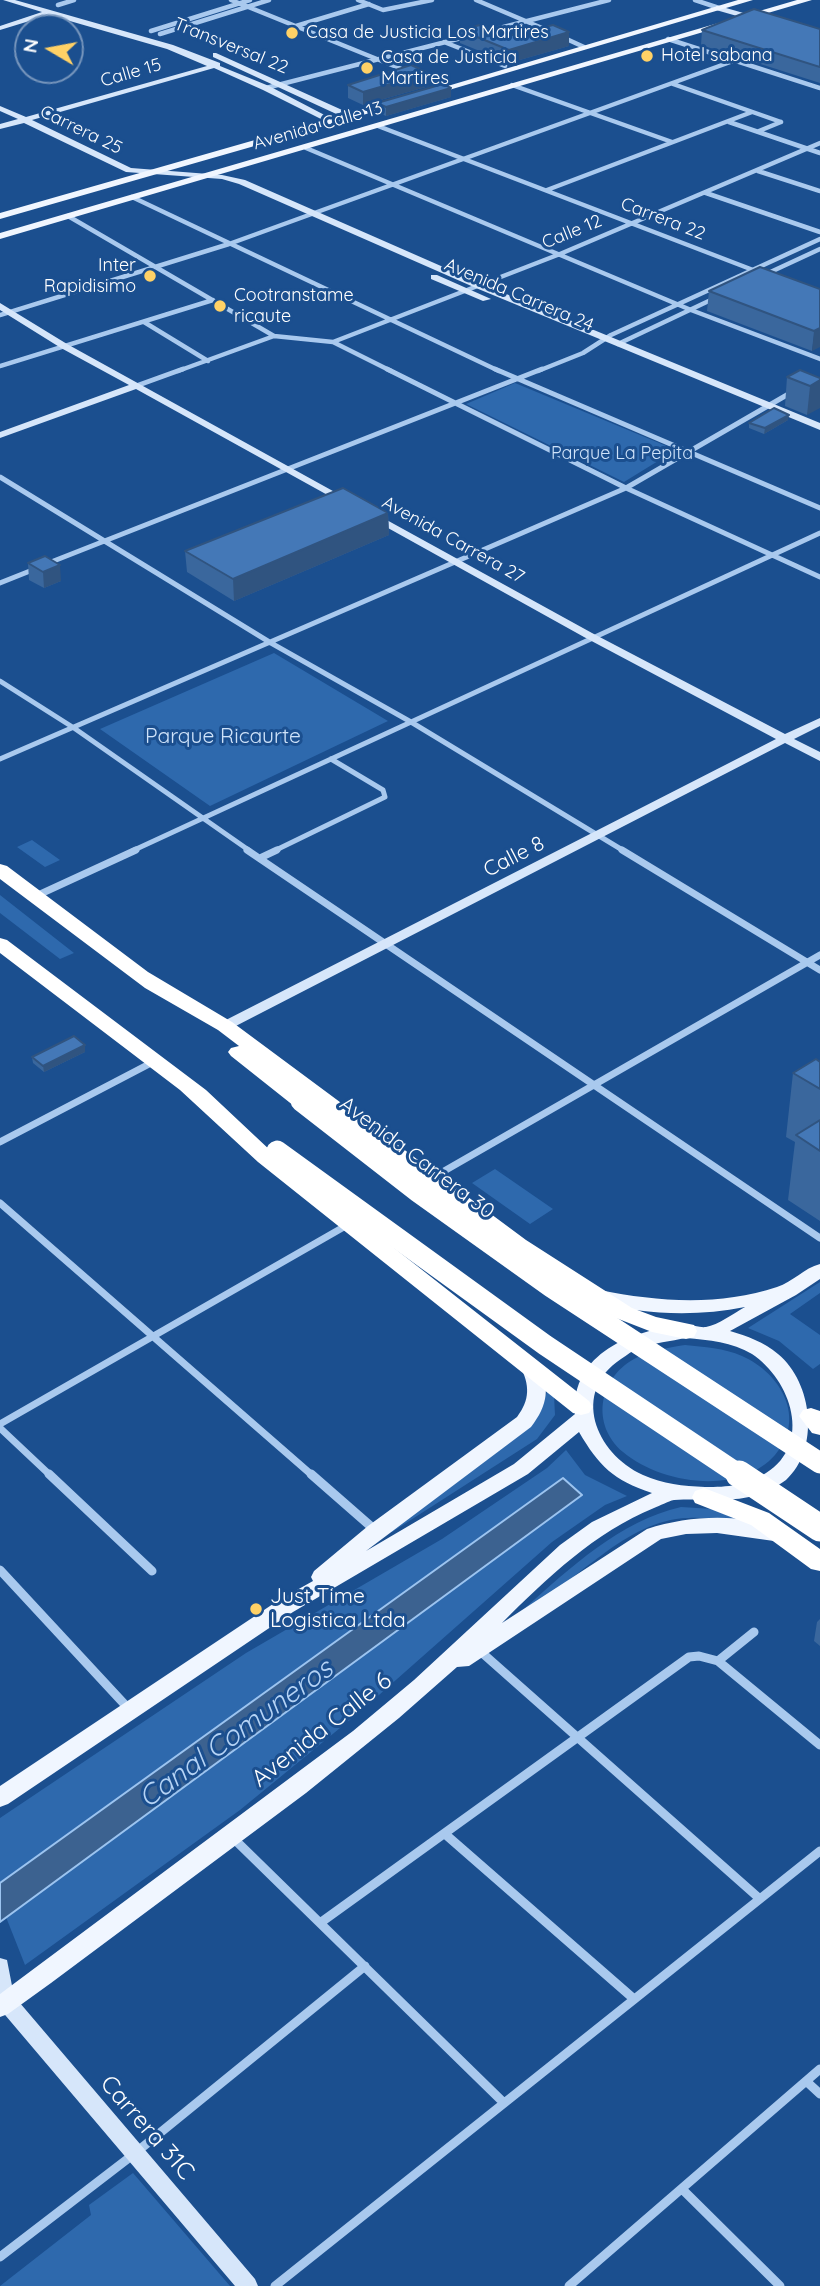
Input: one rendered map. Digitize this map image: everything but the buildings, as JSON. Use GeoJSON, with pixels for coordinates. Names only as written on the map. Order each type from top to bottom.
{"type":"FeatureCollection","features":[{"type":"Feature","properties":{"kind":"highway","name":"Avenida Carrera 30"},"geometry":{"type":"LineString","coordinates":[[0,870],[142,976],[418,1192],[551,1287],[820,1462]]}},
{"type":"Feature","properties":{"kind":"highway"},"geometry":{"type":"LineString","coordinates":[[0,944],[189,1089],[526,1332],[820,1528]]}},
{"type":"Feature","properties":{"kind":"highway"},"geometry":{"type":"LineString","coordinates":[[142,976],[225,1026],[432,1178],[518,1245],[638,1318],[685,1331]]}},
{"type":"Feature","properties":{"kind":"highway"},"geometry":{"type":"LineString","coordinates":[[189,1089],[265,1157],[530,1366],[582,1413]]}},
{"type":"Feature","properties":{"kind":"highway"},"geometry":{"type":"LineString","coordinates":[[704,1497],[760,1519],[820,1562]]}},
{"type":"Feature","properties":{"kind":"main road"},"geometry":{"type":"LineString","coordinates":[[7,0],[47,10]]}},
{"type":"Feature","properties":{"kind":"main road"},"geometry":{"type":"LineString","coordinates":[[40,0],[61,6]]}},
{"type":"Feature","properties":{"kind":"main road"},"geometry":{"type":"LineString","coordinates":[[423,94],[748,0]]}},
{"type":"Feature","properties":{"kind":"main road","name":"Avenida Calle 13"},"geometry":{"type":"LineString","coordinates":[[0,236],[807,0]]}},
{"type":"Feature","properties":{"kind":"main road"},"geometry":{"type":"LineString","coordinates":[[0,25],[61,6]]}},
{"type":"Feature","properties":{"kind":"main road","name":"Transversal 22"},"geometry":{"type":"LineString","coordinates":[[61,6],[197,47]]}},
{"type":"Feature","properties":{"kind":"main road"},"geometry":{"type":"LineString","coordinates":[[719,8],[763,21]]}},
{"type":"Feature","properties":{"kind":"main road","name":"Transversal 22"},"geometry":{"type":"LineString","coordinates":[[47,10],[152,40],[216,65],[332,121]]}},
{"type":"Feature","properties":{"kind":"main road","name":"Transversal 22"},"geometry":{"type":"LineString","coordinates":[[206,51],[348,116]]}},
{"type":"Feature","properties":{"kind":"main road","name":"Calle 15"},"geometry":{"type":"LineString","coordinates":[[0,127],[230,61]]}},
{"type":"Feature","properties":{"kind":"main road","name":"Avenida Calle 13"},"geometry":{"type":"LineString","coordinates":[[0,216],[410,98]]}},
{"type":"Feature","properties":{"kind":"main road","name":"Carrera 25"},"geometry":{"type":"LineString","coordinates":[[0,108],[123,168],[150,173]]}},
{"type":"Feature","properties":{"kind":"main road","name":"Avenida Carrera 24"},"geometry":{"type":"LineString","coordinates":[[150,173],[208,175],[242,181],[479,286],[605,338],[820,438]]}},
{"type":"Feature","properties":{"kind":"main road","name":"Avenida Carrera 24"},"geometry":{"type":"LineString","coordinates":[[208,175],[465,291],[595,345],[762,409],[820,427]]}},
{"type":"Feature","properties":{"kind":"main road"},"geometry":{"type":"LineString","coordinates":[[355,242],[368,237]]}},
{"type":"Feature","properties":{"kind":"main road","name":"Avenida Carrera 27"},"geometry":{"type":"LineString","coordinates":[[3,311],[357,507]]}},
{"type":"Feature","properties":{"kind":"main road"},"geometry":{"type":"LineString","coordinates":[[0,435],[136,386]]}},
{"type":"Feature","properties":{"kind":"main road","name":"Avenida Carrera 27"},"geometry":{"type":"LineString","coordinates":[[368,512],[595,638],[820,757]]}},
{"type":"Feature","properties":{"kind":"main road","name":"Calle 8"},"geometry":{"type":"LineString","coordinates":[[225,1026],[820,721]]}},
{"type":"Feature","properties":{"kind":"main road"},"geometry":{"type":"LineString","coordinates":[[711,1333],[789,1291],[820,1270]]}},
{"type":"Feature","properties":{"kind":"main road"},"geometry":{"type":"LineString","coordinates":[[595,1294],[650,1307],[692,1309],[737,1304],[789,1291]]}},
{"type":"Feature","properties":{"kind":"main road"},"geometry":{"type":"LineString","coordinates":[[667,1333],[711,1333],[740,1340],[786,1367],[815,1410],[809,1437],[799,1456],[782,1473],[760,1486],[733,1494],[704,1497],[649,1487],[611,1465],[588,1435],[582,1413],[588,1380],[606,1358],[634,1342],[667,1333]]}},
{"type":"Feature","properties":{"kind":"main road"},"geometry":{"type":"LineString","coordinates":[[286,1606],[375,1531],[524,1422],[531,1414],[539,1390],[537,1378],[530,1366]]}},
{"type":"Feature","properties":{"kind":"main road"},"geometry":{"type":"LineString","coordinates":[[0,1798],[286,1606],[521,1469],[582,1413]]}},
{"type":"Feature","properties":{"kind":"main road","name":"Avenida Calle 6"},"geometry":{"type":"LineString","coordinates":[[2,2002],[232,1836],[332,1760],[474,1645],[550,1564],[576,1543],[625,1512],[671,1493]]}},
{"type":"Feature","properties":{"kind":"main road"},"geometry":{"type":"LineString","coordinates":[[474,1645],[637,1543],[666,1529],[701,1523],[781,1534]]}},
{"type":"Feature","properties":{"kind":"main road"},"geometry":{"type":"LineString","coordinates":[[0,1966],[2,2002]]}},
{"type":"Feature","properties":{"kind":"main road","name":"Carrera 31C"},"geometry":{"type":"LineString","coordinates":[[2,2002],[248,2286]]}},
{"type":"Feature","properties":{"kind":"street"},"geometry":{"type":"LineString","coordinates":[[61,6],[74,0]]}},
{"type":"Feature","properties":{"kind":"street"},"geometry":{"type":"LineString","coordinates":[[231,0],[448,87]]}},
{"type":"Feature","properties":{"kind":"street"},"geometry":{"type":"LineString","coordinates":[[155,33],[250,0]]}},
{"type":"Feature","properties":{"kind":"street"},"geometry":{"type":"LineString","coordinates":[[155,33],[269,0]]}},
{"type":"Feature","properties":{"kind":"street"},"geometry":{"type":"LineString","coordinates":[[358,0],[383,10],[432,0]]}},
{"type":"Feature","properties":{"kind":"street"},"geometry":{"type":"LineString","coordinates":[[476,0],[584,47]]}},
{"type":"Feature","properties":{"kind":"street"},"geometry":{"type":"LineString","coordinates":[[266,88],[609,0]]}},
{"type":"Feature","properties":{"kind":"street"},"geometry":{"type":"LineString","coordinates":[[695,0],[719,8]]}},
{"type":"Feature","properties":{"kind":"street"},"geometry":{"type":"LineString","coordinates":[[296,26],[369,4]]}},
{"type":"Feature","properties":{"kind":"street"},"geometry":{"type":"LineString","coordinates":[[668,39],[820,88]]}},
{"type":"Feature","properties":{"kind":"street"},"geometry":{"type":"LineString","coordinates":[[444,42],[505,66]]}},
{"type":"Feature","properties":{"kind":"street"},"geometry":{"type":"LineString","coordinates":[[3,311],[158,268],[229,244],[733,61]]}},
{"type":"Feature","properties":{"kind":"street"},"geometry":{"type":"LineString","coordinates":[[672,84],[781,122],[758,132]]}},
{"type":"Feature","properties":{"kind":"street"},"geometry":{"type":"LineString","coordinates":[[512,86],[672,142]]}},
{"type":"Feature","properties":{"kind":"street"},"geometry":{"type":"LineString","coordinates":[[546,191],[752,112]]}},
{"type":"Feature","properties":{"kind":"street"},"geometry":{"type":"LineString","coordinates":[[728,122],[820,153]]}},
{"type":"Feature","properties":{"kind":"street","name":"Carrera 22"},"geometry":{"type":"LineString","coordinates":[[378,126],[776,279]]}},
{"type":"Feature","properties":{"kind":"street","name":"Calle 12"},"geometry":{"type":"LineString","coordinates":[[333,342],[560,254],[820,144]]}},
{"type":"Feature","properties":{"kind":"street"},"geometry":{"type":"LineString","coordinates":[[306,148],[691,310],[820,359]]}},
{"type":"Feature","properties":{"kind":"street"},"geometry":{"type":"LineString","coordinates":[[758,171],[820,191]]}},
{"type":"Feature","properties":{"kind":"street"},"geometry":{"type":"LineString","coordinates":[[706,193],[820,232]]}},
{"type":"Feature","properties":{"kind":"street"},"geometry":{"type":"LineString","coordinates":[[132,197],[516,379],[820,508]]}},
{"type":"Feature","properties":{"kind":"street"},"geometry":{"type":"LineString","coordinates":[[71,217],[274,336],[333,342],[626,488],[820,577]]}},
{"type":"Feature","properties":{"kind":"street"},"geometry":{"type":"LineString","coordinates":[[0,583],[583,353],[605,338],[820,239]]}},
{"type":"Feature","properties":{"kind":"street"},"geometry":{"type":"LineString","coordinates":[[753,280],[820,249]]}},
{"type":"Feature","properties":{"kind":"street"},"geometry":{"type":"LineString","coordinates":[[618,344],[716,298]]}},
{"type":"Feature","properties":{"kind":"street"},"geometry":{"type":"LineString","coordinates":[[0,366],[212,300]]}},
{"type":"Feature","properties":{"kind":"street"},"geometry":{"type":"LineString","coordinates":[[144,322],[208,361]]}},
{"type":"Feature","properties":{"kind":"street"},"geometry":{"type":"LineString","coordinates":[[136,386],[274,336]]}},
{"type":"Feature","properties":{"kind":"street"},"geometry":{"type":"LineString","coordinates":[[0,759],[626,488],[799,388]]}},
{"type":"Feature","properties":{"kind":"street"},"geometry":{"type":"LineString","coordinates":[[0,477],[107,540],[271,643],[411,722],[820,970]]}},
{"type":"Feature","properties":{"kind":"street"},"geometry":{"type":"LineString","coordinates":[[35,897],[820,533]]}},
{"type":"Feature","properties":{"kind":"street"},"geometry":{"type":"LineString","coordinates":[[0,681],[74,728],[202,819],[820,1238]]}},
{"type":"Feature","properties":{"kind":"street"},"geometry":{"type":"LineString","coordinates":[[260,858],[385,797],[383,790],[331,759]]}},
{"type":"Feature","properties":{"kind":"street"},"geometry":{"type":"LineString","coordinates":[[432,1178],[820,955]]}},
{"type":"Feature","properties":{"kind":"street"},"geometry":{"type":"LineString","coordinates":[[0,1142],[153,1062]]}},
{"type":"Feature","properties":{"kind":"street"},"geometry":{"type":"LineString","coordinates":[[0,1203],[375,1531]]}},
{"type":"Feature","properties":{"kind":"street"},"geometry":{"type":"LineString","coordinates":[[152,1571],[0,1426],[350,1223]]}},
{"type":"Feature","properties":{"kind":"street"},"geometry":{"type":"LineString","coordinates":[[0,1570],[130,1711]]}},
{"type":"Feature","properties":{"kind":"street"},"geometry":{"type":"LineString","coordinates":[[718,1661],[754,1632]]}},
{"type":"Feature","properties":{"kind":"street"},"geometry":{"type":"LineString","coordinates":[[474,1645],[760,1899]]}},
{"type":"Feature","properties":{"kind":"street"},"geometry":{"type":"LineString","coordinates":[[320,1923],[681,1660],[699,1656],[718,1661],[820,1745]]}},
{"type":"Feature","properties":{"kind":"street"},"geometry":{"type":"LineString","coordinates":[[445,1834],[634,1999]]}},
{"type":"Feature","properties":{"kind":"street"},"geometry":{"type":"LineString","coordinates":[[232,1836],[504,2103]]}},
{"type":"Feature","properties":{"kind":"street"},"geometry":{"type":"LineString","coordinates":[[275,2286],[820,1851]]}},
{"type":"Feature","properties":{"kind":"street"},"geometry":{"type":"LineString","coordinates":[[0,2257],[134,2154],[365,1966]]}},
{"type":"Feature","properties":{"kind":"street"},"geometry":{"type":"LineString","coordinates":[[569,2286],[820,2069]]}},
{"type":"Feature","properties":{"kind":"street"},"geometry":{"type":"LineString","coordinates":[[806,2081],[820,2094]]}},
{"type":"Feature","properties":{"kind":"street"},"geometry":{"type":"LineString","coordinates":[[681,2189],[780,2286]]}},
{"type":"Feature","properties":{"kind":"green space","name":"Parque La Pepita"},"geometry":{"type":"Polygon","coordinates":[[[515,383],[676,450],[624,482],[466,404],[515,383]]]}},
{"type":"Feature","properties":{"kind":"green space","name":"Parque Ricaurte"},"geometry":{"type":"Polygon","coordinates":[[[274,653],[388,721],[210,806],[100,729],[274,653]]]}},
{"type":"Feature","properties":{"kind":"green space"},"geometry":{"type":"Polygon","coordinates":[[[32,840],[60,860],[45,867],[17,847],[32,840]]]}},
{"type":"Feature","properties":{"kind":"green space"},"geometry":{"type":"Polygon","coordinates":[[[0,895],[74,953],[60,959],[0,913],[0,895]]]}},
{"type":"Feature","properties":{"kind":"green space"},"geometry":{"type":"Polygon","coordinates":[[[495,1169],[553,1209],[530,1224],[472,1183],[495,1169]]]}},
{"type":"Feature","properties":{"kind":"green space"},"geometry":{"type":"Polygon","coordinates":[[[820,1282],[820,1293],[790,1314],[820,1335],[820,1364],[813,1369],[779,1341],[748,1328],[820,1282]]]}},
{"type":"Feature","properties":{"kind":"green space"},"geometry":{"type":"Polygon","coordinates":[[[685,1345],[742,1356],[756,1364],[778,1385],[789,1412],[789,1427],[775,1455],[760,1468],[721,1481],[678,1478],[639,1463],[613,1441],[606,1429],[603,1403],[613,1378],[640,1356],[685,1345]]]}},
{"type":"Feature","properties":{"kind":"green space"},"geometry":{"type":"Polygon","coordinates":[[[547,1392],[554,1395],[555,1415],[537,1439],[392,1532],[389,1529],[539,1411],[547,1392]]]}},
{"type":"Feature","properties":{"kind":"green space"},"geometry":{"type":"Polygon","coordinates":[[[566,1450],[585,1475],[627,1496],[605,1505],[552,1542],[362,1710],[240,1810],[25,1965],[6,1917],[581,1496],[563,1478],[0,1883],[0,1818],[246,1653],[442,1539],[547,1468],[566,1450]]]}},
{"type":"Feature","properties":{"kind":"green space"},"geometry":{"type":"Polygon","coordinates":[[[681,1507],[713,1509],[742,1522],[688,1518],[665,1521],[643,1529],[525,1608],[578,1562],[617,1535],[637,1523],[681,1507]]]}},
{"type":"Feature","properties":{"kind":"green space"},"geometry":{"type":"Polygon","coordinates":[[[133,2173],[230,2286],[0,2286],[91,2215],[89,2205],[133,2173]]]}},
{"type":"Feature","properties":{"kind":"water","name":"Canal Comuneros"},"geometry":{"type":"Polygon","coordinates":[[[563,1478],[582,1495],[0,1922],[0,1883],[563,1478]]]}},
{"type":"Feature","properties":{"kind":"place","name":"Casa de Justicia Los Martires"},"geometry":{"type":"Point","coordinates":[292,33]}},
{"type":"Feature","properties":{"kind":"place","name":"Hotel sabana"},"geometry":{"type":"Point","coordinates":[647,56]}},
{"type":"Feature","properties":{"kind":"place","name":"Casa de Justicia Martires"},"geometry":{"type":"Point","coordinates":[367,68]}},
{"type":"Feature","properties":{"kind":"place","name":"Inter Rapidisimo"},"geometry":{"type":"Point","coordinates":[150,276]}},
{"type":"Feature","properties":{"kind":"place","name":"Cootranstame ricaute"},"geometry":{"type":"Point","coordinates":[220,306]}},
{"type":"Feature","properties":{"kind":"place","name":"Just Time Logistica Ltda"},"geometry":{"type":"Point","coordinates":[256,1609]}}]}
